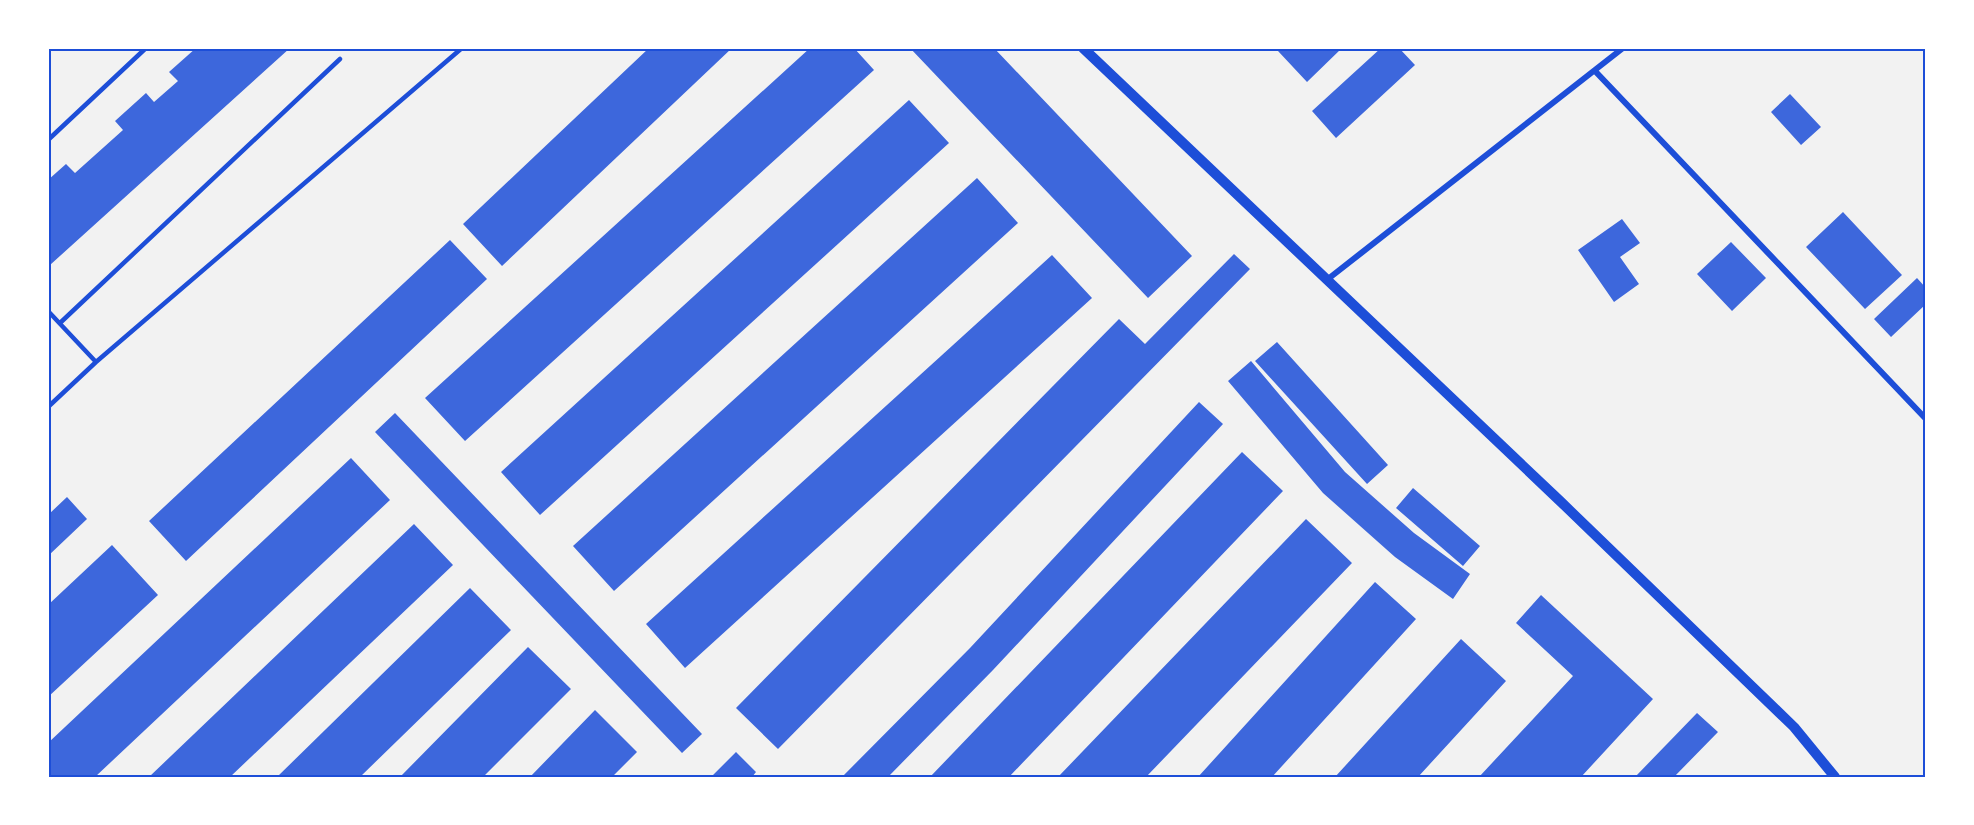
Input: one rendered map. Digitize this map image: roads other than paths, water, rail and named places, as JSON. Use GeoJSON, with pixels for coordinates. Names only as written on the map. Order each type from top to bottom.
{"type":"FeatureCollection","features":[{"type":"Feature","properties":{"kind":"street"},"geometry":{"type":"LineString","coordinates":[[1083,48],[1328,279],[1786,719],[1836,777]]}},
{"type":"Feature","properties":{"kind":"street"},"geometry":{"type":"LineString","coordinates":[[1328,279],[1623,48]]}},
{"type":"Feature","properties":{"kind":"street"},"geometry":{"type":"LineString","coordinates":[[1595,71],[1926,419]]}},
{"type":"Feature","properties":{"kind":"lane"},"geometry":{"type":"LineString","coordinates":[[48,140],[146,48]]}},
{"type":"Feature","properties":{"kind":"lane"},"geometry":{"type":"LineString","coordinates":[[48,407],[96,362],[462,48]]}},
{"type":"Feature","properties":{"kind":"lane"},"geometry":{"type":"LineString","coordinates":[[60,323],[340,59]]}},
{"type":"Feature","properties":{"kind":"lane"},"geometry":{"type":"LineString","coordinates":[[48,310],[96,362]]}}]}
